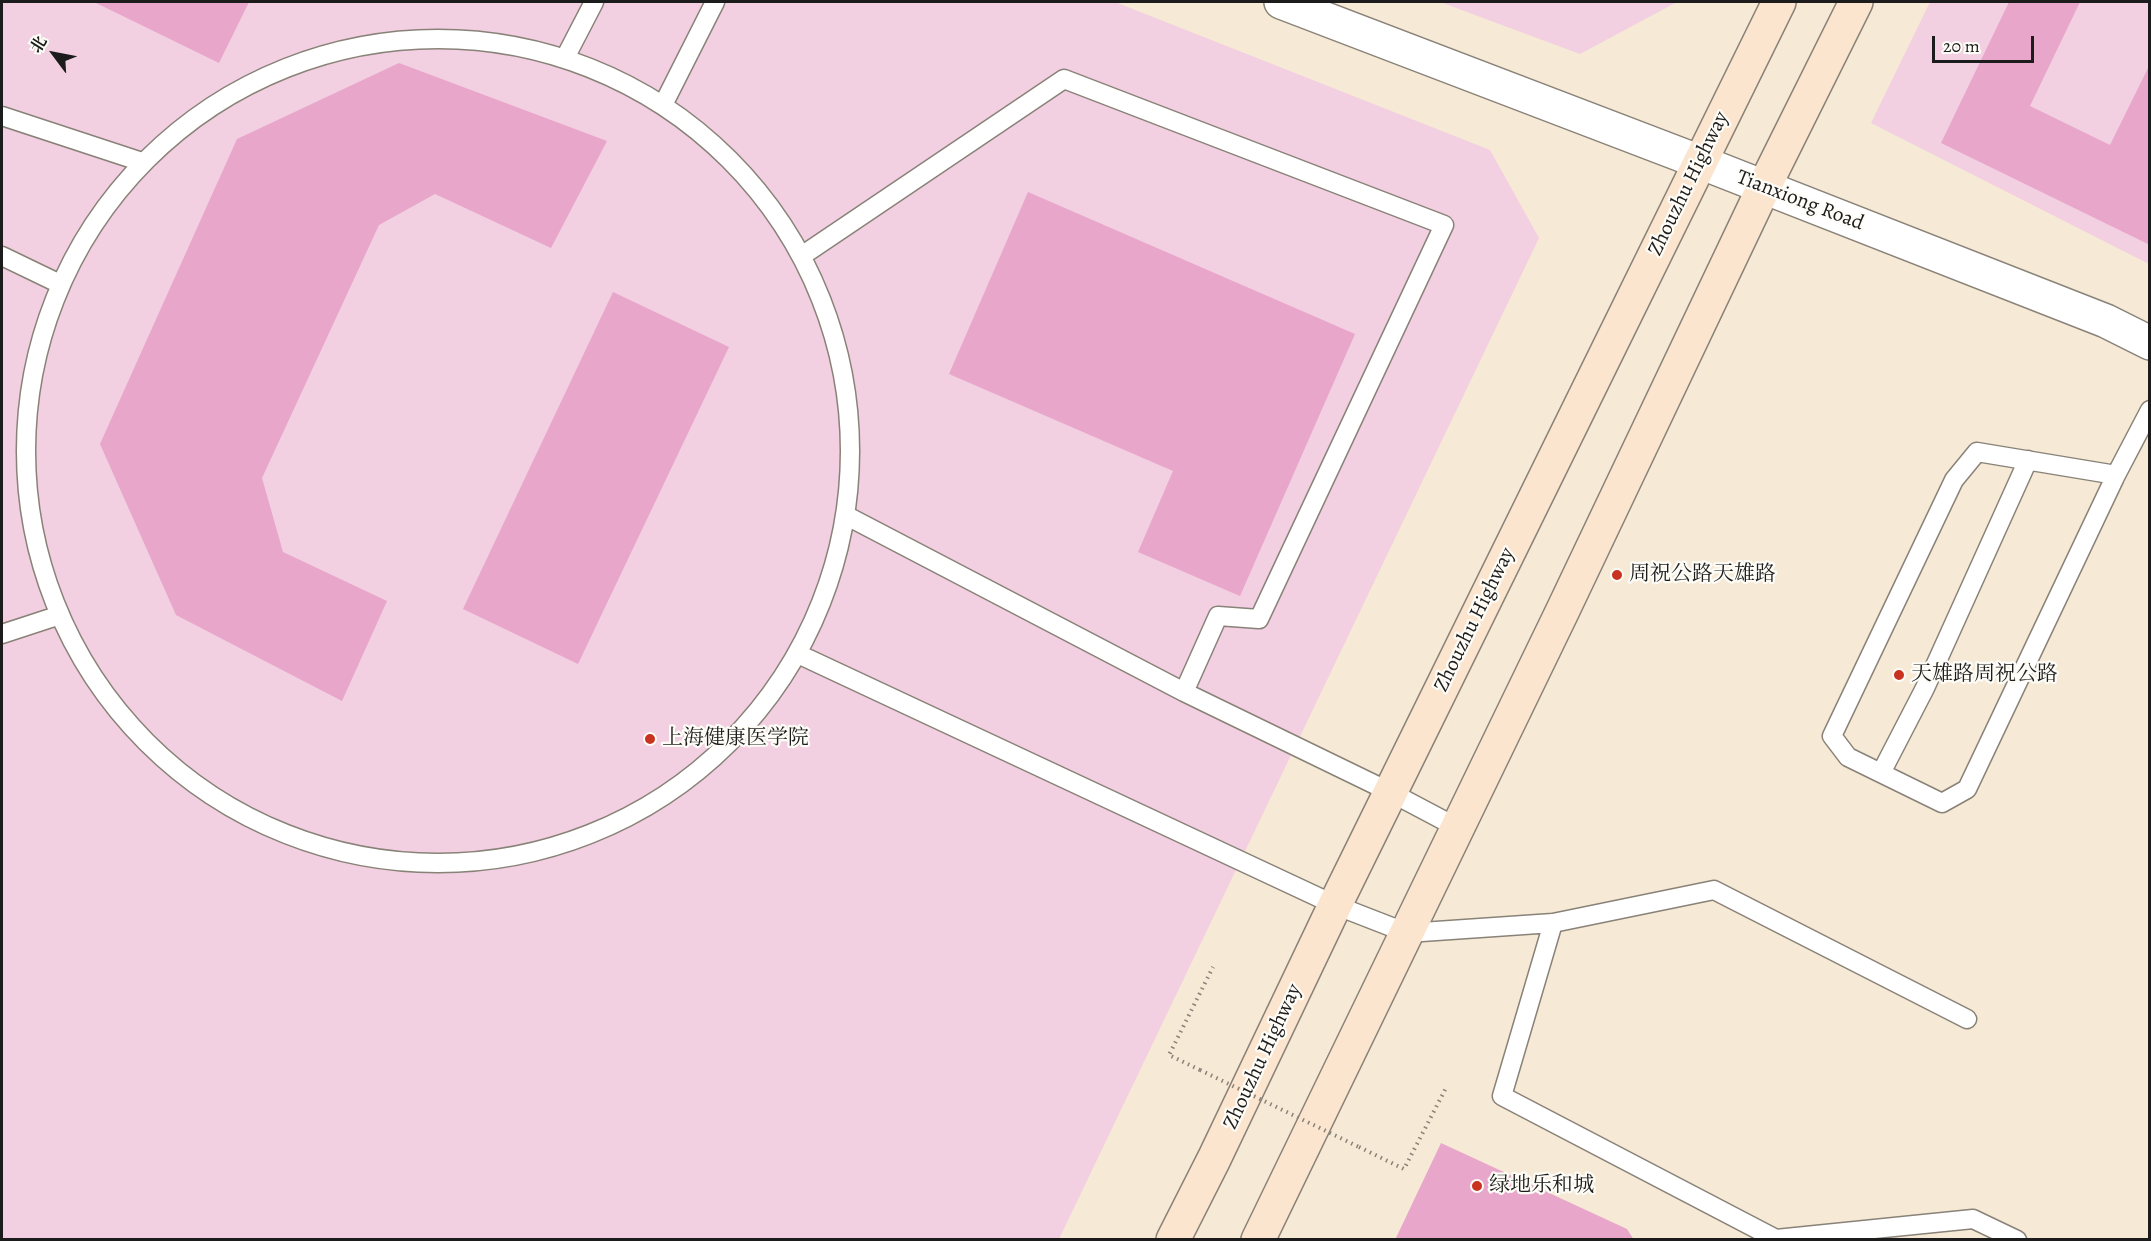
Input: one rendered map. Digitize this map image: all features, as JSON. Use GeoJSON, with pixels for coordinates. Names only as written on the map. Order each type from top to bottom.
{"type":"FeatureCollection","features":[{"type":"Feature","properties":{"kind":"street","name":"Tianxiong Road"},"geometry":{"type":"LineString","coordinates":[[1281,2],[1700,162],[2106,321],[2150,343]]}},
{"type":"Feature","properties":{"kind":"street","name":"Zhouzhu Highway"},"geometry":{"type":"LineString","coordinates":[[1173,1239],[1779,2]]}},
{"type":"Feature","properties":{"kind":"street"},"geometry":{"type":"LineString","coordinates":[[1258,1239],[1458,828],[1764,187],[1856,2]]}},
{"type":"Feature","properties":{"kind":"lane"},"geometry":{"type":"LineString","coordinates":[[566,56],[594,2]]}},
{"type":"Feature","properties":{"kind":"lane"},"geometry":{"type":"LineString","coordinates":[[664,104],[715,2]]}},
{"type":"Feature","properties":{"kind":"lane"},"geometry":{"type":"LineString","coordinates":[[453,37],[566,56],[664,104],[744,171],[803,255],[837,338],[851,426],[847,516],[828,587],[798,654],[717,757],[607,829],[481,864],[350,857],[228,810],[127,727],[57,616],[27,507],[28,393],[60,284],[95,220],[142,162],[232,92],[339,49],[453,37]]}},
{"type":"Feature","properties":{"kind":"lane"},"geometry":{"type":"LineString","coordinates":[[803,255],[1064,79],[1444,225],[1259,619],[1218,616],[1184,693]]}},
{"type":"Feature","properties":{"kind":"lane"},"geometry":{"type":"LineString","coordinates":[[2,116],[142,162]]}},
{"type":"Feature","properties":{"kind":"lane"},"geometry":{"type":"LineString","coordinates":[[2,256],[60,284]]}},
{"type":"Feature","properties":{"kind":"lane"},"geometry":{"type":"LineString","coordinates":[[2116,475],[1977,452],[1954,480],[1832,736],[1848,757],[1942,803],[1967,789],[2116,475],[2150,410]]}},
{"type":"Feature","properties":{"kind":"lane"},"geometry":{"type":"LineString","coordinates":[[1881,773],[1925,688],[2028,460]]}},
{"type":"Feature","properties":{"kind":"lane"},"geometry":{"type":"LineString","coordinates":[[847,516],[1184,693],[1390,792],[1458,828]]}},
{"type":"Feature","properties":{"kind":"lane"},"geometry":{"type":"LineString","coordinates":[[2,634],[57,616]]}},
{"type":"Feature","properties":{"kind":"lane"},"geometry":{"type":"LineString","coordinates":[[798,654],[1335,905],[1407,933],[1553,923],[1714,890],[1966,1019]]}},
{"type":"Feature","properties":{"kind":"lane"},"geometry":{"type":"LineString","coordinates":[[1553,923],[1502,1096],[1776,1239],[1973,1219],[2017,1239]]}},
{"type":"Feature","properties":{"kind":"path"},"geometry":{"type":"LineString","coordinates":[[1213,967],[1169,1055],[1404,1169],[1447,1086]]}},
{"type":"Feature","properties":{"kind":"shaded area","name":"上海健康医学院"},"geometry":{"type":"Polygon","coordinates":[[[2,2],[1115,2],[1490,150],[1539,238],[1059,1239],[2,1240],[2,2]]]}},
{"type":"Feature","properties":{"kind":"shaded area"},"geometry":{"type":"Polygon","coordinates":[[[1440,2],[1677,2],[1580,54],[1440,2]]]}},
{"type":"Feature","properties":{"kind":"shaded area"},"geometry":{"type":"Polygon","coordinates":[[[1930,2],[2149,2],[2149,264],[1871,123],[1930,2]]]}},
{"type":"Feature","properties":{"kind":"building"},"geometry":{"type":"Polygon","coordinates":[[[94,2],[249,2],[219,63],[94,2]]]}},
{"type":"Feature","properties":{"kind":"building"},"geometry":{"type":"Polygon","coordinates":[[[2009,2],[2080,2],[2030,106],[2110,145],[2150,64],[2150,245],[1941,143],[2009,2]]]}},
{"type":"Feature","properties":{"kind":"building"},"geometry":{"type":"Polygon","coordinates":[[[399,63],[607,141],[551,248],[435,194],[379,225],[262,478],[283,552],[387,601],[342,701],[176,615],[100,444],[237,139],[399,63]]]}},
{"type":"Feature","properties":{"kind":"building"},"geometry":{"type":"Polygon","coordinates":[[[1028,192],[1355,334],[1240,596],[1138,552],[1173,471],[949,374],[1028,192]]]}},
{"type":"Feature","properties":{"kind":"building"},"geometry":{"type":"Polygon","coordinates":[[[613,292],[729,347],[578,664],[463,609],[613,292]]]}},
{"type":"Feature","properties":{"kind":"building","name":"绿地乐和城"},"geometry":{"type":"Polygon","coordinates":[[[1441,1143],[1627,1229],[1634,1240],[1395,1240],[1441,1143]]]}},
{"type":"Feature","properties":{"kind":"place","name":"周祝公路天雄路"},"geometry":{"type":"Point","coordinates":[1617,575]}},
{"type":"Feature","properties":{"kind":"place","name":"天雄路周祝公路"},"geometry":{"type":"Point","coordinates":[1899,675]}},
{"type":"Feature","properties":{"kind":"place","name":"上海健康医学院"},"geometry":{"type":"Point","coordinates":[650,739]}},
{"type":"Feature","properties":{"kind":"place","name":"绿地乐和城"},"geometry":{"type":"Point","coordinates":[1477,1186]}}]}
